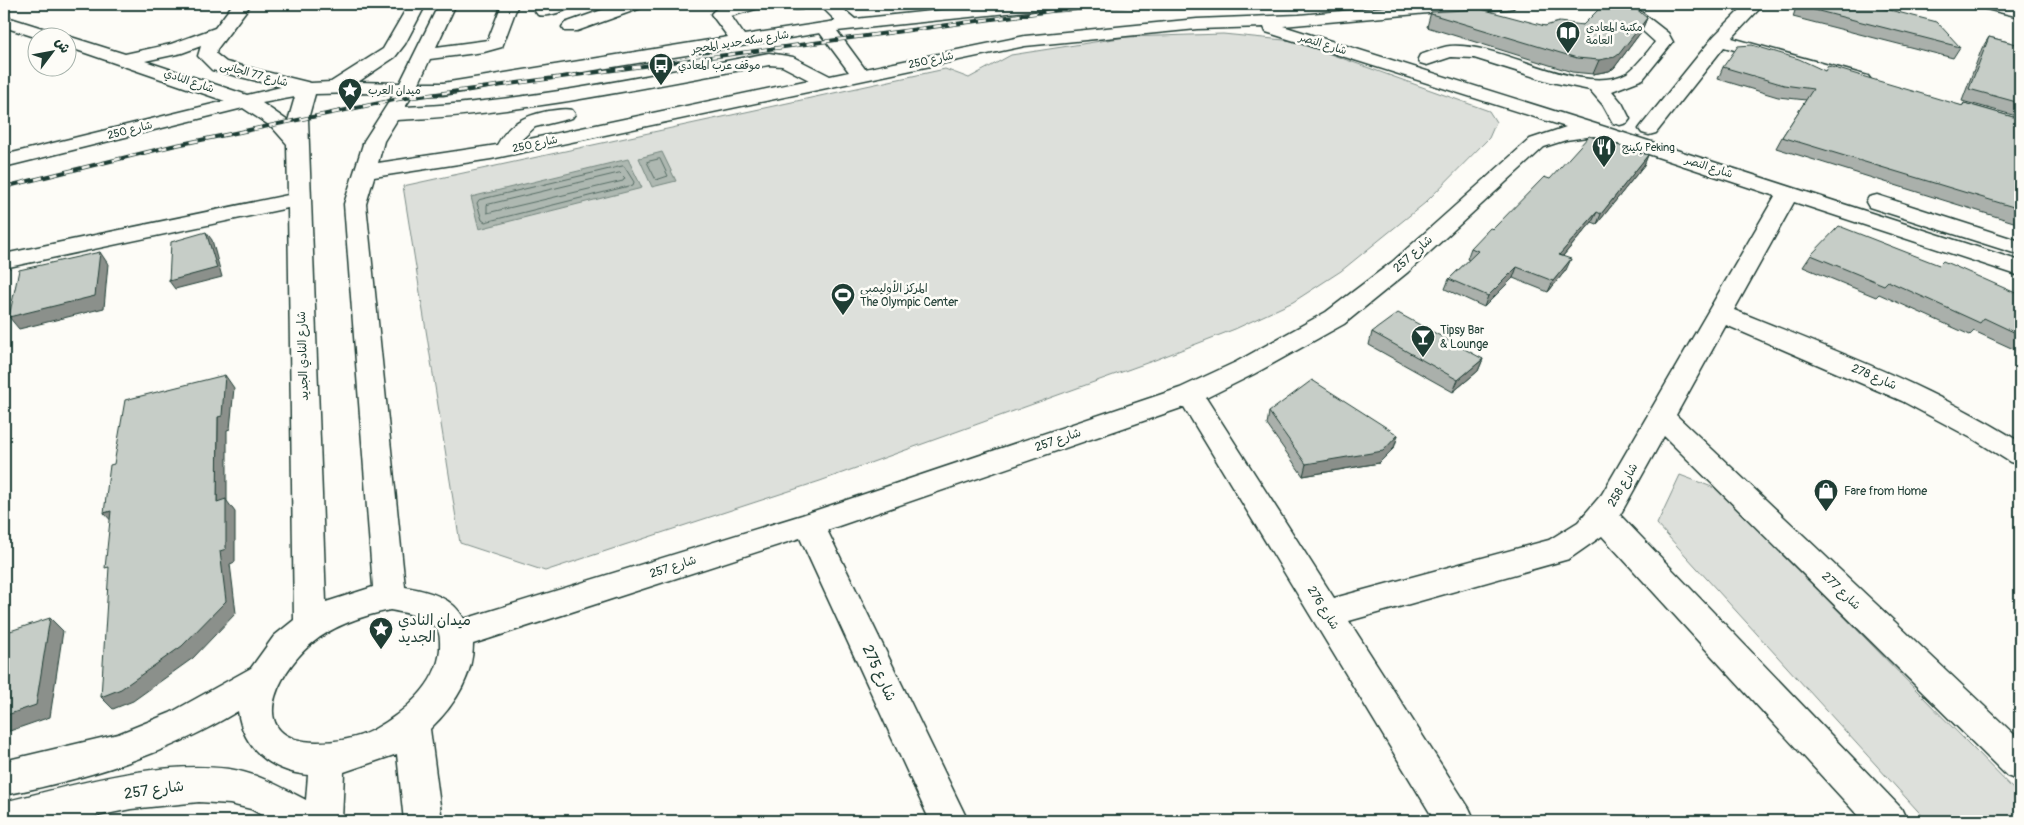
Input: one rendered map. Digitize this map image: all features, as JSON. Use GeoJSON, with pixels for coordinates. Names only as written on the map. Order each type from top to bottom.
{"type":"FeatureCollection","features":[{"type":"Feature","properties":{"kind":"street","name":"شارع 77 الجانبى"},"geometry":{"type":"LineString","coordinates":[[242,4],[208,49],[207,56],[219,66],[307,88]]}},
{"type":"Feature","properties":{"kind":"street"},"geometry":{"type":"LineString","coordinates":[[338,86],[389,53],[418,4]]}},
{"type":"Feature","properties":{"kind":"street"},"geometry":{"type":"LineString","coordinates":[[390,597],[355,204],[363,172],[374,141],[406,90],[447,4]]}},
{"type":"Feature","properties":{"kind":"street"},"geometry":{"type":"LineString","coordinates":[[423,54],[484,47],[496,43],[510,4]]}},
{"type":"Feature","properties":{"kind":"street"},"geometry":{"type":"LineString","coordinates":[[544,11],[564,4]]}},
{"type":"Feature","properties":{"kind":"street"},"geometry":{"type":"LineString","coordinates":[[572,27],[635,4]]}},
{"type":"Feature","properties":{"kind":"street"},"geometry":{"type":"LineString","coordinates":[[740,42],[720,14],[751,4]]}},
{"type":"Feature","properties":{"kind":"street"},"geometry":{"type":"LineString","coordinates":[[827,4],[851,24]]}},
{"type":"Feature","properties":{"kind":"street"},"geometry":{"type":"LineString","coordinates":[[902,18],[923,4]]}},
{"type":"Feature","properties":{"kind":"street","name":"شارع سكه حديد المحجر"},"geometry":{"type":"LineString","coordinates":[[406,90],[443,89],[490,83],[851,24],[1045,4]]}},
{"type":"Feature","properties":{"kind":"street","name":"شارع 250"},"geometry":{"type":"LineString","coordinates":[[363,172],[505,150],[1025,41],[1139,28],[1299,20],[1442,5],[1507,4]]}},
{"type":"Feature","properties":{"kind":"street"},"geometry":{"type":"LineString","coordinates":[[1427,59],[1444,51],[1471,51],[1568,81],[1596,84],[1614,83],[1634,77],[1664,42],[1662,37],[1621,4]]}},
{"type":"Feature","properties":{"kind":"street"},"geometry":{"type":"LineString","coordinates":[[1649,129],[1720,40],[1755,4]]}},
{"type":"Feature","properties":{"kind":"street"},"geometry":{"type":"LineString","coordinates":[[1988,4],[2020,12]]}},
{"type":"Feature","properties":{"kind":"street"},"geometry":{"type":"LineString","coordinates":[[798,7],[822,28],[860,75]]}},
{"type":"Feature","properties":{"kind":"street","name":"شارع النصر"},"geometry":{"type":"LineString","coordinates":[[1299,20],[1620,119],[2020,248]]}},
{"type":"Feature","properties":{"kind":"street"},"geometry":{"type":"LineString","coordinates":[[4,21],[28,29]]}},
{"type":"Feature","properties":{"kind":"street","name":"شارع النصر"},"geometry":{"type":"LineString","coordinates":[[1254,23],[1595,130],[2020,269]]}},
{"type":"Feature","properties":{"kind":"street"},"geometry":{"type":"LineString","coordinates":[[123,59],[176,50],[220,32]]}},
{"type":"Feature","properties":{"kind":"street"},"geometry":{"type":"LineString","coordinates":[[1720,40],[1880,85]]}},
{"type":"Feature","properties":{"kind":"street","name":"شارع النادي"},"geometry":{"type":"LineString","coordinates":[[78,44],[246,101],[279,123],[297,144]]}},
{"type":"Feature","properties":{"kind":"street"},"geometry":{"type":"LineString","coordinates":[[391,114],[428,113],[503,106],[582,94],[769,58],[781,59],[827,82]]}},
{"type":"Feature","properties":{"kind":"street"},"geometry":{"type":"LineString","coordinates":[[505,150],[516,129],[535,120],[797,67]]}},
{"type":"Feature","properties":{"kind":"street"},"geometry":{"type":"LineString","coordinates":[[1596,84],[1612,103],[1620,119]]}},
{"type":"Feature","properties":{"kind":"street","name":"شارع 250"},"geometry":{"type":"LineString","coordinates":[[4,161],[246,101],[307,88],[362,86],[406,90]]}},
{"type":"Feature","properties":{"kind":"street","name":"شارع النادي الجديد"},"geometry":{"type":"LineString","coordinates":[[307,88],[298,119],[297,144],[311,626]]}},
{"type":"Feature","properties":{"kind":"street"},"geometry":{"type":"LineString","coordinates":[[4,144],[215,90]]}},
{"type":"Feature","properties":{"kind":"street","name":"شارع 257"},"geometry":{"type":"LineString","coordinates":[[457,635],[809,524],[1190,395],[1245,368],[1335,318],[1400,268],[1537,143],[1563,134],[1595,130]]}},
{"type":"Feature","properties":{"kind":"street","name":"شارع 258"},"geometry":{"type":"LineString","coordinates":[[1326,614],[1558,550],[1576,541],[1604,518],[1788,193]]}},
{"type":"Feature","properties":{"kind":"street"},"geometry":{"type":"LineString","coordinates":[[4,261],[299,199]]}},
{"type":"Feature","properties":{"kind":"street"},"geometry":{"type":"LineString","coordinates":[[1988,258],[2020,277]]}},
{"type":"Feature","properties":{"kind":"street","name":"شارع 278"},"geometry":{"type":"LineString","coordinates":[[1720,314],[1917,396],[1962,419],[2020,454]]}},
{"type":"Feature","properties":{"kind":"street","name":"شارع 276"},"geometry":{"type":"LineString","coordinates":[[1190,395],[1456,821]]}},
{"type":"Feature","properties":{"kind":"street","name":"شارع 277"},"geometry":{"type":"LineString","coordinates":[[1662,417],[2020,764]]}},
{"type":"Feature","properties":{"kind":"street"},"geometry":{"type":"LineString","coordinates":[[1604,518],[1888,821]]}},
{"type":"Feature","properties":{"kind":"street","name":"شارع 275"},"geometry":{"type":"LineString","coordinates":[[809,524],[949,821]]}},
{"type":"Feature","properties":{"kind":"street"},"geometry":{"type":"LineString","coordinates":[[390,597],[414,599],[434,606],[448,618],[457,635],[458,656],[450,679],[435,702],[412,724],[385,742],[356,754],[327,760],[296,758],[272,747],[258,728],[255,705],[262,678],[282,650],[311,626],[346,608],[363,602],[390,597]]}},
{"type":"Feature","properties":{"kind":"street"},"geometry":{"type":"LineString","coordinates":[[4,778],[103,755],[154,737],[204,714],[262,678]]}},
{"type":"Feature","properties":{"kind":"street"},"geometry":{"type":"LineString","coordinates":[[412,724],[423,821]]}},
{"type":"Feature","properties":{"kind":"street"},"geometry":{"type":"LineString","coordinates":[[323,821],[327,760]]}},
{"type":"Feature","properties":{"kind":"street","name":"شارع 257"},"geometry":{"type":"LineString","coordinates":[[4,820],[154,788],[209,784],[256,793],[293,813],[296,821]]}},
{"type":"Feature","properties":{"kind":"shaded area","name":"المركز الأوليمبى The Olympic Center"},"geometry":{"type":"Polygon","coordinates":[[[1223,34],[1294,41],[1489,111],[1496,122],[1489,138],[1425,203],[1341,271],[1293,302],[1235,329],[1155,360],[820,481],[545,571],[460,543],[403,186],[945,69],[969,78],[1011,55],[1126,37],[1223,34]]]}},
{"type":"Feature","properties":{"kind":"shaded area"},"geometry":{"type":"Polygon","coordinates":[[[1680,475],[1720,490],[2020,796],[2020,821],[1927,821],[1657,524],[1680,475]]]}},
{"type":"Feature","properties":{"kind":"water"},"geometry":{"type":"Polygon","coordinates":[[[662,152],[676,181],[652,187],[639,158],[662,152]]]}},
{"type":"Feature","properties":{"kind":"water"},"geometry":{"type":"Polygon","coordinates":[[[628,159],[642,188],[479,229],[471,197],[628,159]]]}},
{"type":"Feature","properties":{"kind":"building"},"geometry":{"type":"Polygon","coordinates":[[[1608,4],[1634,7],[1647,18],[1619,54],[1615,57],[1599,60],[1577,58],[1431,14],[1431,12],[1481,9],[1545,26],[1559,22],[1583,25],[1602,6],[1608,4]]]}},
{"type":"Feature","properties":{"kind":"building"},"geometry":{"type":"Polygon","coordinates":[[[1799,4],[1866,4],[1937,22],[1960,47],[1799,6],[1799,4]]]}},
{"type":"Feature","properties":{"kind":"building"},"geometry":{"type":"Polygon","coordinates":[[[1989,37],[2020,45],[2020,103],[1969,89],[1989,37]]]}},
{"type":"Feature","properties":{"kind":"building"},"geometry":{"type":"Polygon","coordinates":[[[1752,45],[1799,59],[1825,71],[1828,66],[1963,106],[1964,103],[2020,119],[2020,209],[1782,137],[1813,89],[1784,85],[1723,67],[1738,46],[1752,45]]]}},
{"type":"Feature","properties":{"kind":"building"},"geometry":{"type":"Polygon","coordinates":[[[1589,136],[1648,155],[1601,214],[1597,212],[1559,255],[1571,259],[1553,281],[1517,267],[1488,296],[1449,279],[1478,251],[1471,248],[1490,228],[1493,229],[1544,177],[1550,179],[1589,136]]]}},
{"type":"Feature","properties":{"kind":"building"},"geometry":{"type":"Polygon","coordinates":[[[1839,226],[1939,265],[1943,261],[2020,295],[2020,335],[1984,318],[1980,323],[1888,281],[1884,285],[1811,255],[1839,226]]]}},
{"type":"Feature","properties":{"kind":"building"},"geometry":{"type":"Polygon","coordinates":[[[206,232],[217,268],[169,281],[171,242],[206,232]]]}},
{"type":"Feature","properties":{"kind":"building"},"geometry":{"type":"Polygon","coordinates":[[[100,252],[95,296],[9,317],[19,270],[100,252]]]}},
{"type":"Feature","properties":{"kind":"building"},"geometry":{"type":"Polygon","coordinates":[[[1398,313],[1483,359],[1458,380],[1372,332],[1398,313]]]}},
{"type":"Feature","properties":{"kind":"building"},"geometry":{"type":"Polygon","coordinates":[[[225,375],[222,416],[218,417],[217,502],[226,499],[226,549],[220,551],[226,601],[182,646],[121,689],[101,697],[109,567],[105,568],[111,511],[104,513],[110,465],[114,464],[125,400],[225,375]]]}},
{"type":"Feature","properties":{"kind":"building"},"geometry":{"type":"Polygon","coordinates":[[[1312,380],[1398,435],[1383,451],[1306,464],[1269,412],[1312,380]]]}},
{"type":"Feature","properties":{"kind":"building"},"geometry":{"type":"Polygon","coordinates":[[[50,618],[36,705],[4,716],[4,633],[50,618]]]}},
{"type":"Feature","properties":{"kind":"railway"},"geometry":{"type":"LineString","coordinates":[[4,187],[172,146],[399,99],[1051,11],[1141,4]]}},
{"type":"Feature","properties":{"kind":"place","name":"مكتبة المعادي العامة"},"geometry":{"type":"Point","coordinates":[1568,54]}},
{"type":"Feature","properties":{"kind":"place","name":"موقف عرب المعادي"},"geometry":{"type":"Point","coordinates":[661,86]}},
{"type":"Feature","properties":{"kind":"place","name":"ميدان العرب"},"geometry":{"type":"Point","coordinates":[350,111]}},
{"type":"Feature","properties":{"kind":"place","name":"بكينج Peking"},"geometry":{"type":"Point","coordinates":[1604,168]}},
{"type":"Feature","properties":{"kind":"place","name":"المركز الأوليمبى The Olympic Center"},"geometry":{"type":"Point","coordinates":[843,316]}},
{"type":"Feature","properties":{"kind":"place","name":"Tipsy Bar & Lounge"},"geometry":{"type":"Point","coordinates":[1423,358]}},
{"type":"Feature","properties":{"kind":"place","name":"Fare from Home"},"geometry":{"type":"Point","coordinates":[1826,512]}},
{"type":"Feature","properties":{"kind":"place","name":"ميدان النادي الجديد"},"geometry":{"type":"Point","coordinates":[381,650]}}]}
